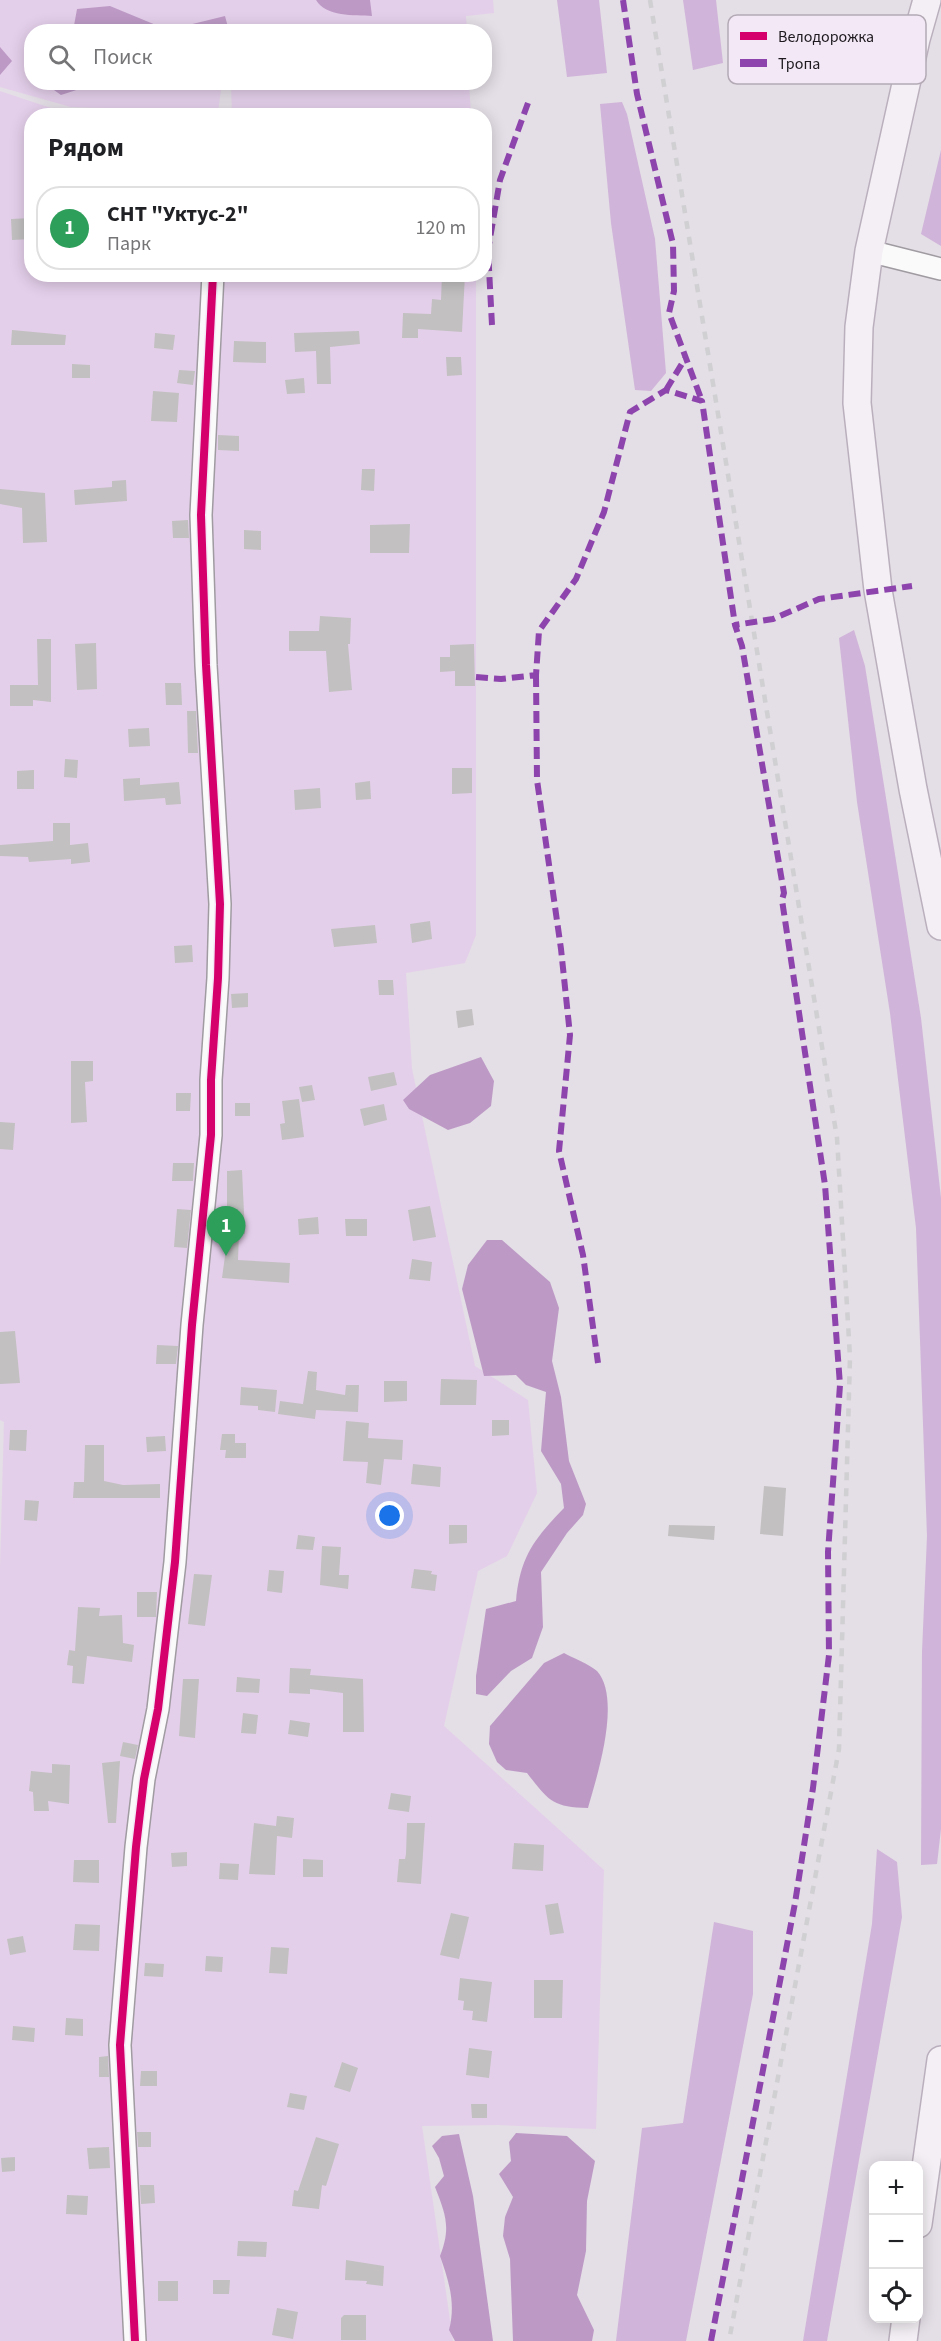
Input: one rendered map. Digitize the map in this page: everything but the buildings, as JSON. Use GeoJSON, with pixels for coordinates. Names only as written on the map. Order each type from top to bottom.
{"type":"FeatureCollection","features":[{"type":"Feature","properties":{"kind":"main road"},"geometry":{"type":"LineString","coordinates":[[918,15],[920,0]]}},
{"type":"Feature","properties":{"kind":"main road"},"geometry":{"type":"LineString","coordinates":[[923,15],[927,0]]}},
{"type":"Feature","properties":{"kind":"main road"},"geometry":{"type":"LineString","coordinates":[[906,84],[869,251],[859,327],[860,443],[878,590],[913,789],[941,926]]}},
{"type":"Feature","properties":{"kind":"main road"},"geometry":{"type":"LineString","coordinates":[[919,2215],[941,2060]]}},
{"type":"Feature","properties":{"kind":"main road"},"geometry":{"type":"LineString","coordinates":[[903,2341],[905,2323]]}},
{"type":"Feature","properties":{"kind":"street"},"geometry":{"type":"LineString","coordinates":[[869,251],[941,269]]}},
{"type":"Feature","properties":{"kind":"street"},"geometry":{"type":"LineString","coordinates":[[135,2341],[120,2045],[136,1847],[144,1779],[158,1709],[175,1562],[192,1325],[211,1135],[211,1080],[218,978],[220,904],[201,515],[213,282]]}},
{"type":"Feature","properties":{"kind":"shaded area"},"geometry":{"type":"Polygon","coordinates":[[[0,0],[493,0],[494,13],[466,16],[466,24],[24,24],[24,90],[221,90],[218,108],[71,107],[0,87],[0,0]]]}},
{"type":"Feature","properties":{"kind":"shaded area"},"geometry":{"type":"Polygon","coordinates":[[[316,0],[370,0],[372,16],[349,15],[326,10],[316,0]]]}},
{"type":"Feature","properties":{"kind":"shaded area"},"geometry":{"type":"Polygon","coordinates":[[[557,0],[599,0],[607,73],[567,77],[557,0]]]}},
{"type":"Feature","properties":{"kind":"shaded area"},"geometry":{"type":"Polygon","coordinates":[[[683,0],[716,0],[723,63],[693,70],[683,0]]]}},
{"type":"Feature","properties":{"kind":"shaded area"},"geometry":{"type":"Polygon","coordinates":[[[110,6],[154,24],[74,24],[77,9],[110,6]]]}},
{"type":"Feature","properties":{"kind":"shaded area"},"geometry":{"type":"Polygon","coordinates":[[[225,16],[227,24],[192,24],[225,16]]]}},
{"type":"Feature","properties":{"kind":"shaded area"},"geometry":{"type":"Polygon","coordinates":[[[0,47],[12,61],[0,75],[0,47]]]}},
{"type":"Feature","properties":{"kind":"shaded area"},"geometry":{"type":"Polygon","coordinates":[[[54,90],[76,90],[61,95],[54,90]]]}},
{"type":"Feature","properties":{"kind":"shaded area"},"geometry":{"type":"Polygon","coordinates":[[[231,90],[469,90],[471,108],[232,108],[231,90]]]}},
{"type":"Feature","properties":{"kind":"shaded area"},"geometry":{"type":"Polygon","coordinates":[[[0,91],[51,108],[24,108],[24,282],[476,282],[476,935],[465,963],[406,973],[412,1069],[475,1366],[528,1400],[537,1493],[507,1556],[478,1571],[444,1726],[604,1870],[596,2129],[498,2125],[422,2126],[453,2341],[0,2341],[0,1569],[4,1422],[0,1420],[0,91]]]}},
{"type":"Feature","properties":{"kind":"shaded area"},"geometry":{"type":"Polygon","coordinates":[[[622,102],[627,114],[655,239],[666,373],[651,391],[635,390],[611,223],[600,104],[622,102]]]}},
{"type":"Feature","properties":{"kind":"shaded area"},"geometry":{"type":"Polygon","coordinates":[[[941,150],[941,246],[921,234],[941,150]]]}},
{"type":"Feature","properties":{"kind":"shaded area"},"geometry":{"type":"Polygon","coordinates":[[[854,630],[865,666],[921,1018],[941,1198],[941,1829],[937,1864],[921,1865],[922,1652],[927,1536],[916,1228],[890,1013],[857,802],[839,638],[854,630]]]}},
{"type":"Feature","properties":{"kind":"shaded area"},"geometry":{"type":"Polygon","coordinates":[[[481,1057],[494,1081],[491,1106],[470,1123],[448,1130],[409,1109],[403,1100],[430,1075],[481,1057]]]}},
{"type":"Feature","properties":{"kind":"shaded area"},"geometry":{"type":"Polygon","coordinates":[[[487,1240],[502,1240],[550,1282],[559,1308],[552,1361],[561,1397],[569,1461],[586,1504],[583,1515],[567,1533],[541,1572],[543,1627],[532,1658],[511,1671],[487,1696],[476,1694],[476,1676],[486,1609],[516,1601],[521,1572],[530,1550],[544,1529],[564,1508],[561,1484],[541,1451],[546,1392],[526,1385],[516,1375],[484,1376],[462,1289],[468,1265],[487,1240]]]}},
{"type":"Feature","properties":{"kind":"shaded area"},"geometry":{"type":"Polygon","coordinates":[[[564,1653],[597,1671],[604,1684],[607,1700],[608,1718],[605,1738],[588,1808],[566,1806],[552,1801],[527,1773],[506,1770],[497,1762],[489,1744],[490,1726],[544,1663],[564,1653]]]}},
{"type":"Feature","properties":{"kind":"shaded area"},"geometry":{"type":"Polygon","coordinates":[[[877,1849],[897,1862],[902,1917],[827,2341],[803,2341],[872,1924],[877,1849]]]}},
{"type":"Feature","properties":{"kind":"shaded area"},"geometry":{"type":"Polygon","coordinates":[[[714,1922],[753,1931],[753,1994],[686,2341],[616,2341],[642,2128],[683,2123],[714,1922]]]}},
{"type":"Feature","properties":{"kind":"shaded area"},"geometry":{"type":"Polygon","coordinates":[[[516,2133],[567,2136],[595,2161],[587,2201],[586,2251],[577,2295],[594,2330],[592,2341],[513,2341],[510,2259],[503,2236],[505,2217],[513,2197],[499,2174],[511,2161],[509,2142],[516,2133]]]}},
{"type":"Feature","properties":{"kind":"shaded area"},"geometry":{"type":"Polygon","coordinates":[[[459,2134],[473,2196],[493,2341],[455,2341],[449,2330],[452,2302],[440,2256],[446,2222],[435,2187],[444,2176],[439,2158],[432,2146],[442,2136],[459,2134]]]}},
{"type":"Feature","properties":{"kind":"railway"},"geometry":{"type":"LineString","coordinates":[[650,0],[837,1138],[850,1357],[839,1749],[729,2341]]}},
{"type":"Feature","properties":{"kind":"marked path"},"geometry":{"type":"LineString","coordinates":[[623,0],[637,94],[673,244],[674,291],[669,313],[702,401]]}},
{"type":"Feature","properties":{"kind":"marked path"},"geometry":{"type":"LineString","coordinates":[[492,227],[500,180],[528,103]]}},
{"type":"Feature","properties":{"kind":"marked path"},"geometry":{"type":"LineString","coordinates":[[490,282],[492,325]]}},
{"type":"Feature","properties":{"kind":"marked path"},"geometry":{"type":"LineString","coordinates":[[666,390],[686,357]]}},
{"type":"Feature","properties":{"kind":"marked path"},"geometry":{"type":"LineString","coordinates":[[476,677],[501,679],[536,675],[539,631],[576,579],[604,512],[630,412],[666,390],[702,401],[735,625]]}},
{"type":"Feature","properties":{"kind":"marked path"},"geometry":{"type":"LineString","coordinates":[[711,2341],[795,1903],[813,1788],[829,1655],[828,1552],[840,1385],[825,1185],[782,900],[784,893],[742,646],[735,625],[773,619],[819,599],[912,586]]}},
{"type":"Feature","properties":{"kind":"marked path"},"geometry":{"type":"LineString","coordinates":[[536,675],[537,780],[561,949],[570,1035],[559,1151],[583,1255],[598,1363]]}},
{"type":"Feature","properties":{"kind":"cycle path"},"geometry":{"type":"LineString","coordinates":[[135,2341],[120,2045],[136,1847],[144,1779],[158,1709],[175,1562],[192,1325],[211,1135],[211,1080],[218,978],[220,904],[206,665],[201,515],[213,282]]}},
{"type":"Feature","properties":{"kind":"place","name":"СНТ \"Уктус-2\""},"geometry":{"type":"Point","coordinates":[226,1256]}}]}
